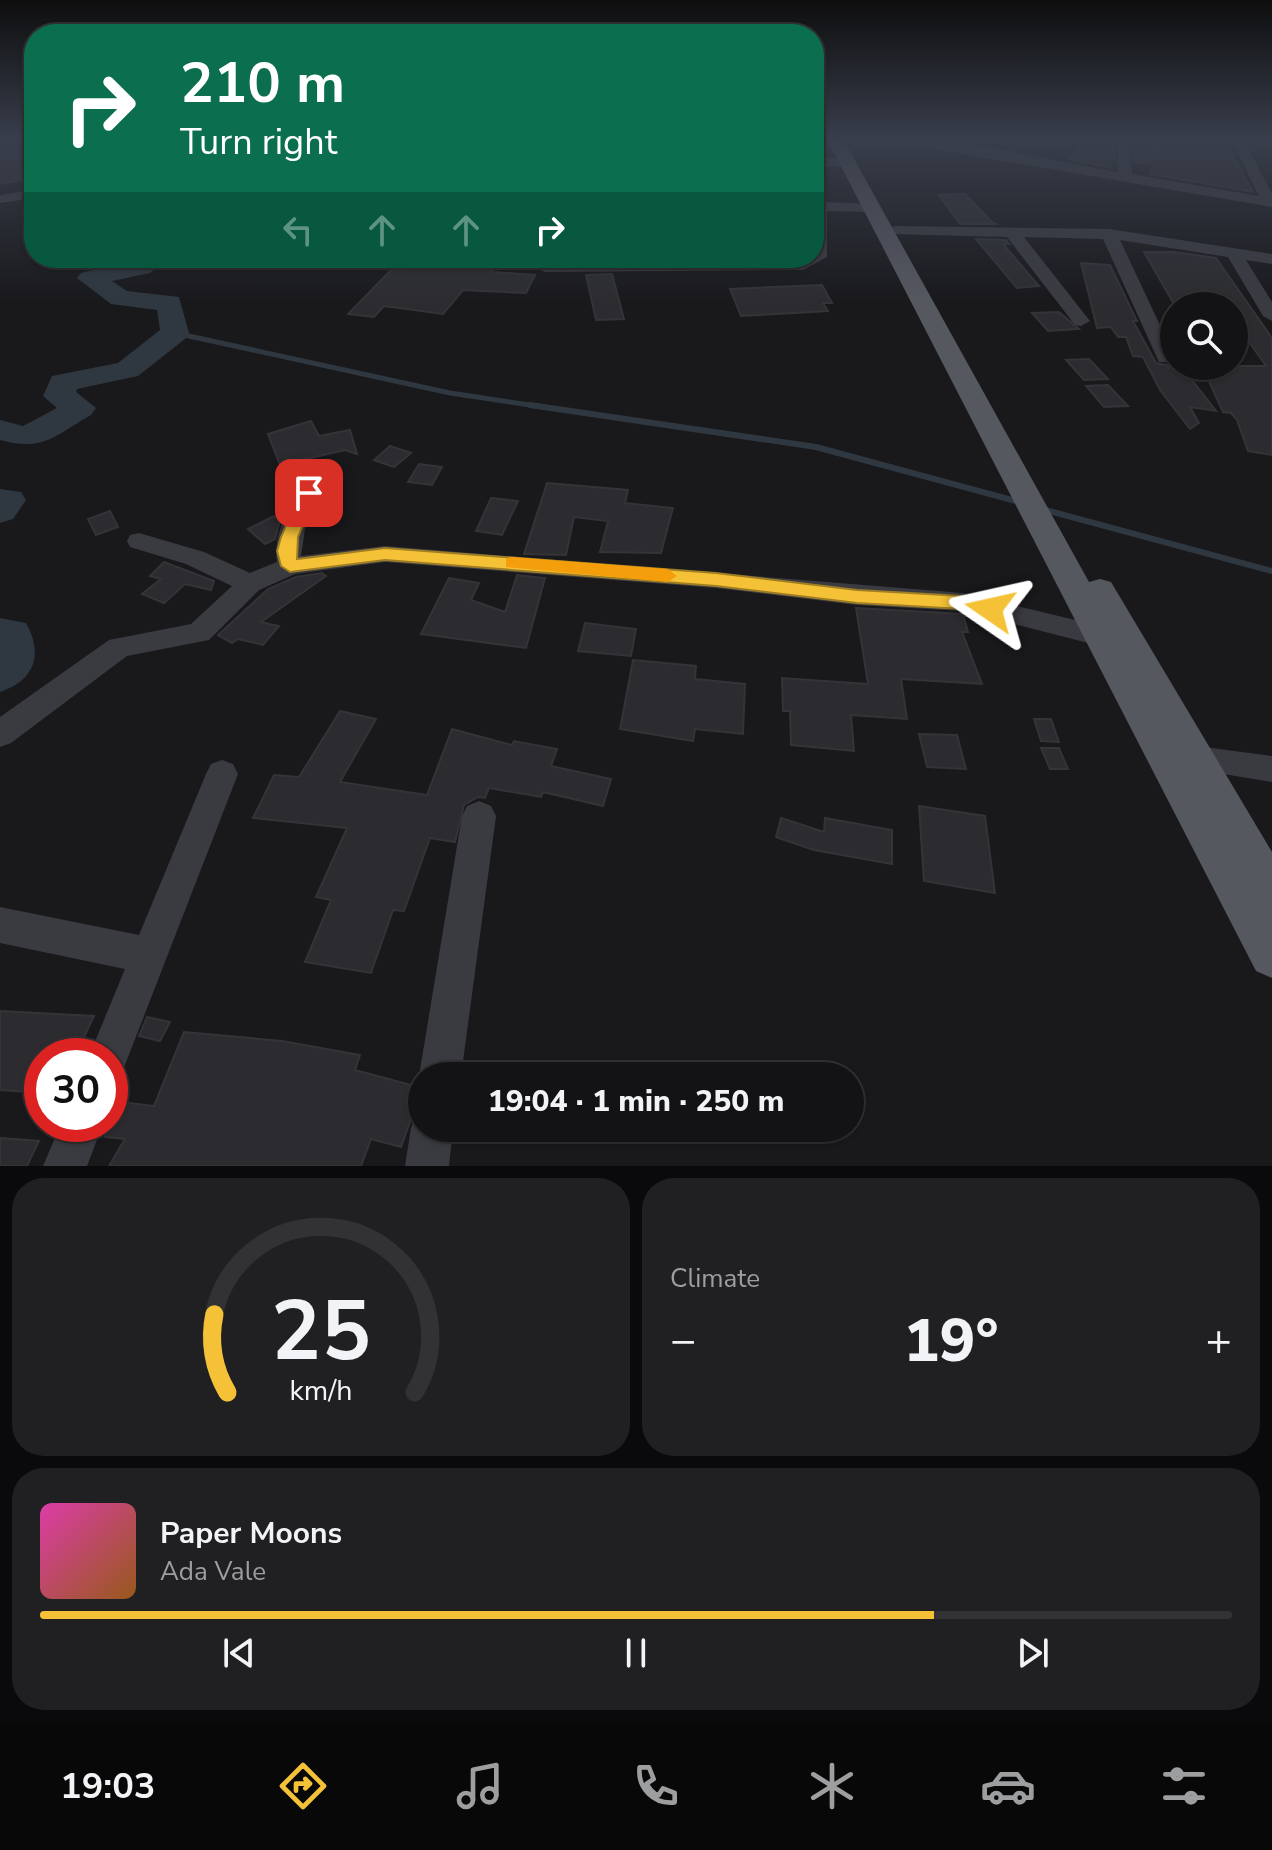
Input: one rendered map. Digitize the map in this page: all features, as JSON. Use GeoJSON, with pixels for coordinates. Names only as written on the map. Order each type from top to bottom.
{"type":"FeatureCollection","features":[{"type":"Feature","properties":{"kind":"main road"},"geometry":{"type":"LineString","coordinates":[[864,193],[1272,955]]}},
{"type":"Feature","properties":{"kind":"main road"},"geometry":{"type":"LineString","coordinates":[[871,193],[1272,893]]}},
{"type":"Feature","properties":{"kind":"street"},"geometry":{"type":"LineString","coordinates":[[1222,193],[1270,202]]}},
{"type":"Feature","properties":{"kind":"street"},"geometry":{"type":"LineString","coordinates":[[0,199],[24,195]]}},
{"type":"Feature","properties":{"kind":"street"},"geometry":{"type":"LineString","coordinates":[[824,206],[871,208]]}},
{"type":"Feature","properties":{"kind":"street"},"geometry":{"type":"LineString","coordinates":[[895,231],[1109,234],[1272,259]]}},
{"type":"Feature","properties":{"kind":"street"},"geometry":{"type":"LineString","coordinates":[[1012,233],[1081,321]]}},
{"type":"Feature","properties":{"kind":"street"},"geometry":{"type":"LineString","coordinates":[[1109,234],[1160,345]]}},
{"type":"Feature","properties":{"kind":"street"},"geometry":{"type":"LineString","coordinates":[[1234,253],[1272,316]]}},
{"type":"Feature","properties":{"kind":"street"},"geometry":{"type":"LineString","coordinates":[[290,566],[286,551],[289,537],[309,493]]}},
{"type":"Feature","properties":{"kind":"street"},"geometry":{"type":"LineString","coordinates":[[139,541],[195,558],[250,584]]}},
{"type":"Feature","properties":{"kind":"street"},"geometry":{"type":"LineString","coordinates":[[0,734],[119,647],[199,633],[250,584],[290,566],[385,554],[716,579],[857,596],[963,602],[1100,636]]}},
{"type":"Feature","properties":{"kind":"street"},"geometry":{"type":"LineString","coordinates":[[1197,759],[1272,769]]}},
{"type":"Feature","properties":{"kind":"street"},"geometry":{"type":"LineString","coordinates":[[116,1038],[222,774]]}},
{"type":"Feature","properties":{"kind":"street"},"geometry":{"type":"LineString","coordinates":[[442,1062],[479,816]]}},
{"type":"Feature","properties":{"kind":"street"},"geometry":{"type":"LineString","coordinates":[[0,925],[149,956]]}},
{"type":"Feature","properties":{"kind":"street"},"geometry":{"type":"LineString","coordinates":[[65,1166],[75,1142]]}},
{"type":"Feature","properties":{"kind":"street"},"geometry":{"type":"LineString","coordinates":[[427,1166],[430,1142]]}},
{"type":"Feature","properties":{"kind":"building"},"geometry":{"type":"Polygon","coordinates":[[[965,194],[996,224],[960,224],[939,195],[965,194]]]}},
{"type":"Feature","properties":{"kind":"building"},"geometry":{"type":"Polygon","coordinates":[[[976,239],[1006,240],[1009,244],[1003,244],[1039,286],[1017,288],[976,239]]]}},
{"type":"Feature","properties":{"kind":"building"},"geometry":{"type":"Polygon","coordinates":[[[1144,252],[1175,252],[1216,258],[1240,292],[1167,292],[1144,252]]]}},
{"type":"Feature","properties":{"kind":"building"},"geometry":{"type":"Polygon","coordinates":[[[1081,263],[1110,265],[1137,321],[1133,321],[1156,363],[1160,364],[1160,380],[1192,380],[1216,411],[1190,407],[1199,423],[1190,429],[1160,390],[1143,357],[1133,356],[1126,337],[1118,337],[1111,327],[1097,328],[1081,263]]]}},
{"type":"Feature","properties":{"kind":"building"},"geometry":{"type":"Polygon","coordinates":[[[494,268],[492,272],[535,275],[526,293],[463,290],[443,314],[384,306],[374,317],[348,314],[392,269],[494,268]]]}},
{"type":"Feature","properties":{"kind":"building"},"geometry":{"type":"Polygon","coordinates":[[[612,274],[624,319],[596,320],[586,275],[612,274]]]}},
{"type":"Feature","properties":{"kind":"building"},"geometry":{"type":"Polygon","coordinates":[[[822,285],[832,303],[823,303],[828,311],[741,316],[730,289],[822,285]]]}},
{"type":"Feature","properties":{"kind":"building"},"geometry":{"type":"Polygon","coordinates":[[[1248,304],[1272,338],[1272,455],[1248,451],[1237,420],[1231,413],[1223,412],[1208,380],[1248,380],[1248,366],[1266,366],[1248,340],[1248,304]]]}},
{"type":"Feature","properties":{"kind":"building"},"geometry":{"type":"Polygon","coordinates":[[[1059,312],[1079,329],[1048,331],[1032,313],[1059,312]]]}},
{"type":"Feature","properties":{"kind":"building"},"geometry":{"type":"Polygon","coordinates":[[[1089,359],[1108,379],[1084,380],[1066,360],[1089,359]]]}},
{"type":"Feature","properties":{"kind":"building"},"geometry":{"type":"Polygon","coordinates":[[[1108,385],[1128,406],[1104,407],[1086,386],[1108,385]]]}},
{"type":"Feature","properties":{"kind":"building"},"geometry":{"type":"Polygon","coordinates":[[[311,421],[319,436],[350,430],[357,454],[345,450],[280,465],[268,434],[311,421]]]}},
{"type":"Feature","properties":{"kind":"building"},"geometry":{"type":"Polygon","coordinates":[[[390,446],[411,453],[394,467],[374,460],[390,446]]]}},
{"type":"Feature","properties":{"kind":"building"},"geometry":{"type":"Polygon","coordinates":[[[419,464],[442,467],[432,485],[408,482],[419,464]]]}},
{"type":"Feature","properties":{"kind":"building"},"geometry":{"type":"Polygon","coordinates":[[[547,483],[628,490],[625,503],[673,508],[661,553],[600,552],[608,521],[574,517],[566,555],[524,554],[547,483]]]}},
{"type":"Feature","properties":{"kind":"building"},"geometry":{"type":"Polygon","coordinates":[[[491,498],[518,501],[502,535],[476,531],[491,498]]]}},
{"type":"Feature","properties":{"kind":"building"},"geometry":{"type":"Polygon","coordinates":[[[110,511],[118,527],[96,535],[88,519],[110,511]]]}},
{"type":"Feature","properties":{"kind":"building"},"geometry":{"type":"Polygon","coordinates":[[[274,516],[280,521],[275,539],[265,544],[248,529],[274,516]]]}},
{"type":"Feature","properties":{"kind":"building"},"geometry":{"type":"Polygon","coordinates":[[[164,562],[214,581],[211,590],[185,584],[164,603],[142,594],[161,579],[150,576],[164,562]]]}},
{"type":"Feature","properties":{"kind":"building"},"geometry":{"type":"Polygon","coordinates":[[[322,573],[326,576],[261,622],[279,626],[263,645],[238,639],[232,643],[218,635],[268,589],[296,577],[322,573]]]}},
{"type":"Feature","properties":{"kind":"building"},"geometry":{"type":"Polygon","coordinates":[[[517,575],[545,578],[526,648],[421,634],[449,578],[479,583],[471,600],[505,612],[517,575]]]}},
{"type":"Feature","properties":{"kind":"building"},"geometry":{"type":"Polygon","coordinates":[[[856,608],[963,614],[968,632],[962,632],[982,684],[901,679],[907,719],[851,715],[854,751],[791,745],[790,711],[783,711],[782,678],[868,684],[856,608]]]}},
{"type":"Feature","properties":{"kind":"building"},"geometry":{"type":"Polygon","coordinates":[[[585,623],[636,629],[631,656],[578,651],[585,623]]]}},
{"type":"Feature","properties":{"kind":"building"},"geometry":{"type":"Polygon","coordinates":[[[633,660],[696,666],[695,679],[745,684],[743,734],[695,729],[693,741],[620,729],[633,660]]]}},
{"type":"Feature","properties":{"kind":"building"},"geometry":{"type":"Polygon","coordinates":[[[340,711],[376,719],[340,782],[427,795],[452,729],[512,745],[514,741],[557,749],[551,766],[611,779],[603,806],[543,792],[541,797],[489,788],[485,798],[478,797],[464,805],[455,842],[430,838],[404,911],[393,910],[371,973],[305,962],[331,900],[316,897],[347,828],[253,818],[274,775],[299,777],[340,711]]]}},
{"type":"Feature","properties":{"kind":"building"},"geometry":{"type":"Polygon","coordinates":[[[1034,719],[1051,719],[1059,742],[1041,741],[1034,719]]]}},
{"type":"Feature","properties":{"kind":"building"},"geometry":{"type":"Polygon","coordinates":[[[919,734],[957,735],[966,769],[927,767],[919,734]]]}},
{"type":"Feature","properties":{"kind":"building"},"geometry":{"type":"Polygon","coordinates":[[[1041,748],[1059,748],[1068,769],[1050,769],[1041,748]]]}},
{"type":"Feature","properties":{"kind":"building"},"geometry":{"type":"Polygon","coordinates":[[[919,806],[985,816],[995,893],[924,881],[919,806]]]}},
{"type":"Feature","properties":{"kind":"building"},"geometry":{"type":"Polygon","coordinates":[[[781,818],[824,832],[825,818],[892,830],[892,864],[814,850],[776,837],[781,818]]]}},
{"type":"Feature","properties":{"kind":"building"},"geometry":{"type":"Polygon","coordinates":[[[0,1011],[94,1016],[84,1038],[24,1038],[24,1092],[0,1090],[0,1011]]]}},
{"type":"Feature","properties":{"kind":"building"},"geometry":{"type":"Polygon","coordinates":[[[147,1017],[170,1022],[160,1041],[139,1036],[147,1017]]]}},
{"type":"Feature","properties":{"kind":"building"},"geometry":{"type":"Polygon","coordinates":[[[184,1032],[282,1041],[360,1055],[355,1070],[408,1084],[408,1127],[401,1147],[371,1139],[361,1166],[109,1166],[123,1142],[128,1142],[128,1103],[154,1106],[184,1032]]]}},
{"type":"Feature","properties":{"kind":"building"},"geometry":{"type":"Polygon","coordinates":[[[0,1138],[39,1142],[27,1166],[0,1166],[0,1138]]]}},
{"type":"Feature","properties":{"kind":"waterway"},"geometry":{"type":"LineString","coordinates":[[0,430],[27,437],[80,408],[59,396],[63,382],[127,370],[175,333],[169,303],[120,298],[90,278],[141,268]]}},
{"type":"Feature","properties":{"kind":"waterway"},"geometry":{"type":"LineString","coordinates":[[175,333],[450,393],[543,407]]}},
{"type":"Feature","properties":{"kind":"waterway"},"geometry":{"type":"LineString","coordinates":[[530,405],[816,447],[1023,503]]}},
{"type":"Feature","properties":{"kind":"waterway"},"geometry":{"type":"LineString","coordinates":[[0,500],[8,500],[0,511]]}},
{"type":"Feature","properties":{"kind":"waterway"},"geometry":{"type":"LineString","coordinates":[[1042,509],[1272,571]]}},
{"type":"Feature","properties":{"kind":"waterway"},"geometry":{"type":"LineString","coordinates":[[0,634],[11,634],[11,669],[0,675]]}},
{"type":"Feature","properties":{"kind":"slow traffic"},"geometry":{"type":"LineString","coordinates":[[512,563],[668,576]]}},
{"type":"Feature","properties":{"kind":"route"},"geometry":{"type":"LineString","coordinates":[[309,493],[289,537],[286,551],[290,566],[342,557],[385,554],[716,579],[857,596],[963,602],[990,609]]}}]}
